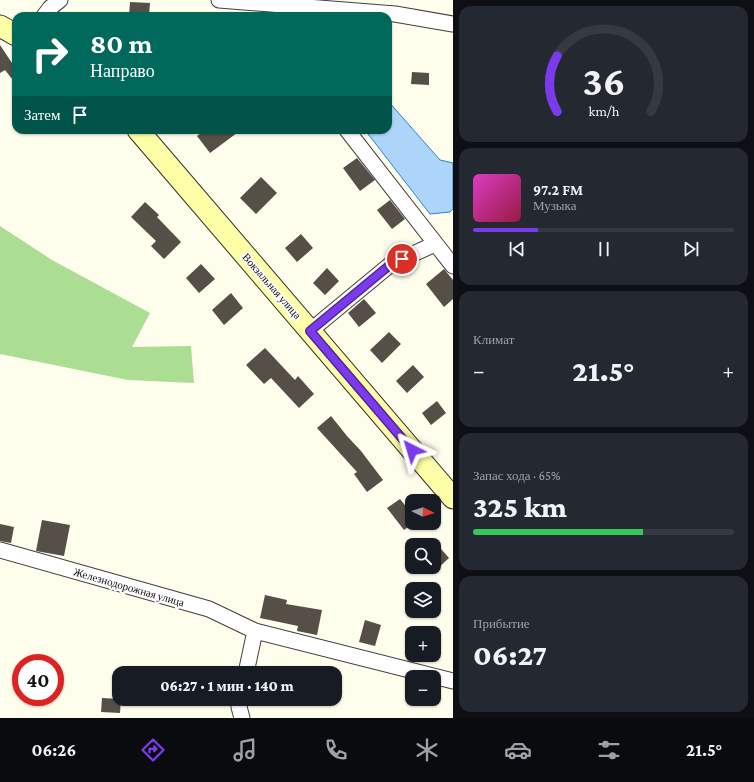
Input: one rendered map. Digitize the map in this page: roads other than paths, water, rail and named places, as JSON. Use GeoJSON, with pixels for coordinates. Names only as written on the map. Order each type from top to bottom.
{"type":"FeatureCollection","features":[{"type":"Feature","properties":{"kind":"street"},"geometry":{"type":"LineString","coordinates":[[47,12],[60,0]]}},
{"type":"Feature","properties":{"kind":"street"},"geometry":{"type":"LineString","coordinates":[[219,0],[370,12]]}},
{"type":"Feature","properties":{"kind":"street"},"geometry":{"type":"LineString","coordinates":[[392,14],[453,24]]}},
{"type":"Feature","properties":{"kind":"street"},"geometry":{"type":"LineString","coordinates":[[0,26],[12,32]]}},
{"type":"Feature","properties":{"kind":"street","name":"Вокзальная улица"},"geometry":{"type":"LineString","coordinates":[[141,134],[453,498]]}},
{"type":"Feature","properties":{"kind":"street"},"geometry":{"type":"LineString","coordinates":[[350,134],[453,266]]}},
{"type":"Feature","properties":{"kind":"street"},"geometry":{"type":"LineString","coordinates":[[310,331],[391,264],[435,244]]}},
{"type":"Feature","properties":{"kind":"street","name":"Железнодорожная улица"},"geometry":{"type":"LineString","coordinates":[[0,550],[209,609],[255,631],[453,681]]}},
{"type":"Feature","properties":{"kind":"street"},"geometry":{"type":"LineString","coordinates":[[248,666],[255,631]]}},
{"type":"Feature","properties":{"kind":"street"},"geometry":{"type":"LineString","coordinates":[[240,706],[242,718]]}},
{"type":"Feature","properties":{"kind":"water"},"geometry":{"type":"Polygon","coordinates":[[[392,106],[440,160],[453,163],[453,209],[450,212],[430,214],[368,134],[392,134],[392,106]]]}}]}
